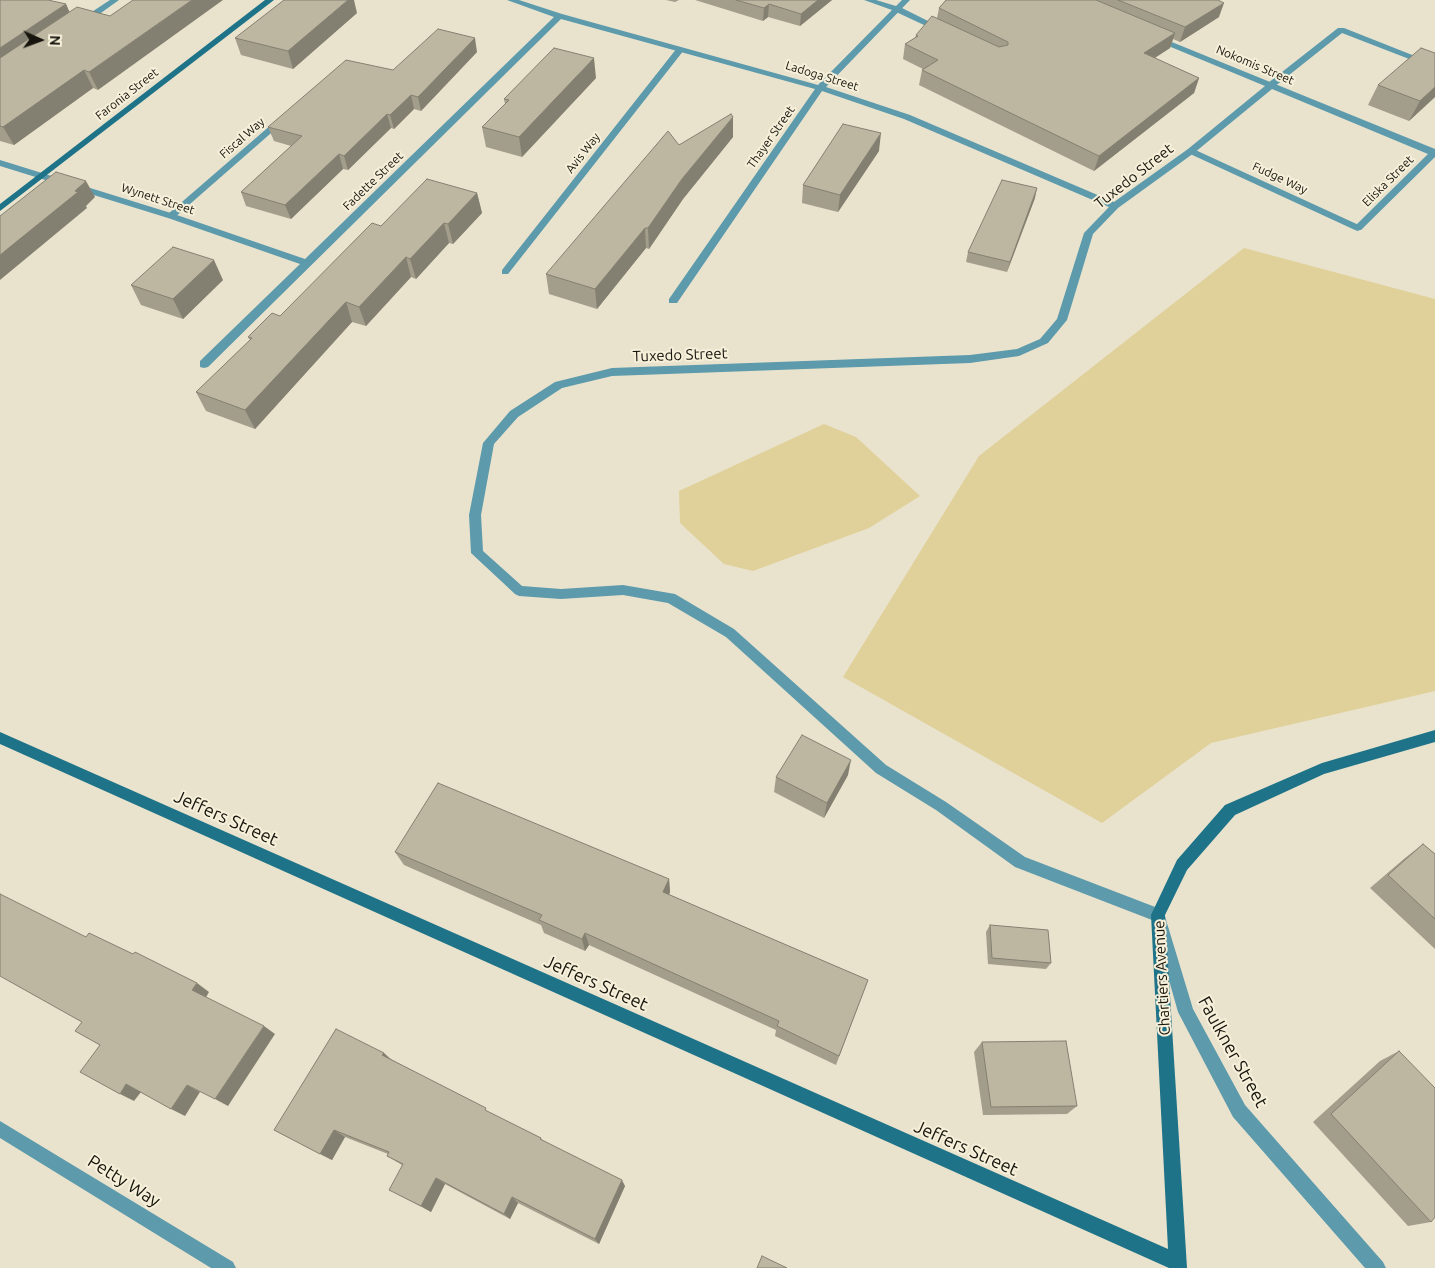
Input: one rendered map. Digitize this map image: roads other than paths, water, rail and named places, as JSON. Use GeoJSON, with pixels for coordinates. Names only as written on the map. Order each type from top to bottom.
{"type":"FeatureCollection","features":[{"type":"Feature","properties":{"kind":"street"},"geometry":{"type":"LineString","coordinates":[[74,28],[115,0]]}},
{"type":"Feature","properties":{"kind":"street","name":"Faronia Street"},"geometry":{"type":"LineString","coordinates":[[0,208],[270,0]]}},
{"type":"Feature","properties":{"kind":"street","name":"Ladoga Street"},"geometry":{"type":"LineString","coordinates":[[511,0],[559,16],[820,88],[908,116],[1116,206]]}},
{"type":"Feature","properties":{"kind":"street"},"geometry":{"type":"LineString","coordinates":[[868,0],[897,9],[948,34]]}},
{"type":"Feature","properties":{"kind":"street","name":"Thayer Street"},"geometry":{"type":"LineString","coordinates":[[673,301],[820,88],[906,0]]}},
{"type":"Feature","properties":{"kind":"street","name":"Fadette Street"},"geometry":{"type":"LineString","coordinates":[[204,364],[559,16]]}},
{"type":"Feature","properties":{"kind":"street","name":"Tuxedo Street"},"geometry":{"type":"LineString","coordinates":[[1158,915],[1020,862],[941,806],[881,769],[730,634],[671,598],[623,590],[560,594],[519,592],[477,553],[475,515],[489,443],[514,414],[559,385],[612,372],[970,359],[1019,352],[1044,341],[1062,320],[1089,233],[1116,206],[1191,151],[1341,30],[1435,67]]}},
{"type":"Feature","properties":{"kind":"street","name":"Nokomis Street"},"geometry":{"type":"LineString","coordinates":[[1146,33],[1434,152]]}},
{"type":"Feature","properties":{"kind":"street","name":"Avis Way"},"geometry":{"type":"LineString","coordinates":[[505,272],[680,50]]}},
{"type":"Feature","properties":{"kind":"street","name":"Fiscal Way"},"geometry":{"type":"LineString","coordinates":[[171,216],[291,112]]}},
{"type":"Feature","properties":{"kind":"street","name":"Fudge Way"},"geometry":{"type":"LineString","coordinates":[[1191,151],[1358,228]]}},
{"type":"Feature","properties":{"kind":"street","name":"Eliska Street"},"geometry":{"type":"LineString","coordinates":[[1358,228],[1434,152]]}},
{"type":"Feature","properties":{"kind":"street","name":"Wynett Street"},"geometry":{"type":"LineString","coordinates":[[0,163],[171,216],[307,263]]}},
{"type":"Feature","properties":{"kind":"street","name":"Chartiers Avenue"},"geometry":{"type":"LineString","coordinates":[[1177,1265],[1158,915],[1182,865],[1230,810],[1322,769],[1435,736]]}},
{"type":"Feature","properties":{"kind":"street","name":"Jeffers Street"},"geometry":{"type":"LineString","coordinates":[[0,738],[1177,1265]]}},
{"type":"Feature","properties":{"kind":"street","name":"Faulkner Street"},"geometry":{"type":"LineString","coordinates":[[1158,915],[1186,1012],[1239,1111],[1377,1268]]}},
{"type":"Feature","properties":{"kind":"street","name":"Petty Way"},"geometry":{"type":"LineString","coordinates":[[0,1129],[227,1268]]}}]}
